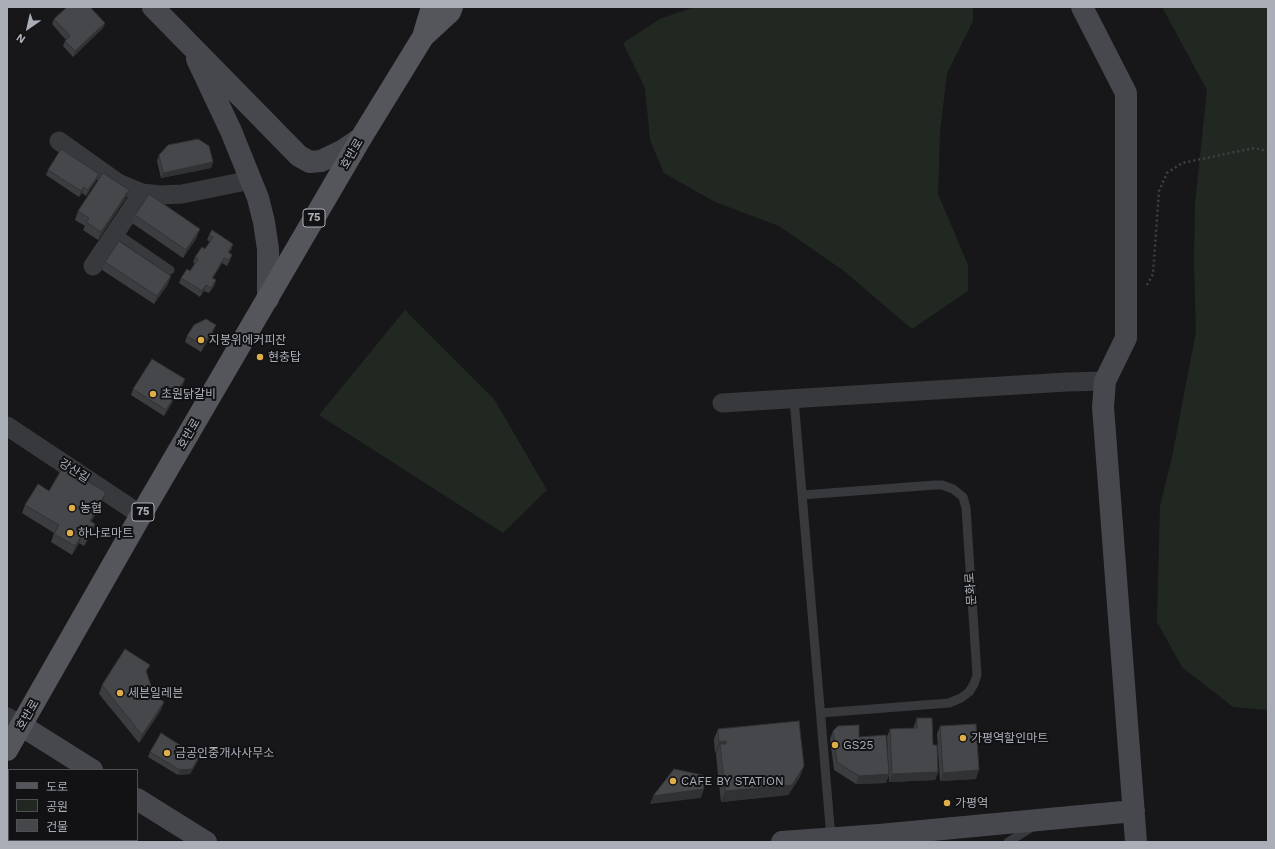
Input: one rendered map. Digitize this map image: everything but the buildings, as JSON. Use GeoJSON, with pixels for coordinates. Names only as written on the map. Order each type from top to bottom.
{"type":"FeatureCollection","features":[{"type":"Feature","properties":{"kind":"main road","name":"호반로"},"geometry":{"type":"LineString","coordinates":[[7,750],[14,721],[141,515],[361,138],[423,37],[432,7]]}},
{"type":"Feature","properties":{"kind":"main road","name":"호반로"},"geometry":{"type":"LineString","coordinates":[[423,37],[450,12],[452,7]]}},
{"type":"Feature","properties":{"kind":"street"},"geometry":{"type":"LineString","coordinates":[[153,7],[190,43],[299,156],[310,162],[321,161],[342,151],[361,138]]}},
{"type":"Feature","properties":{"kind":"street"},"geometry":{"type":"LineString","coordinates":[[1082,7],[1126,93],[1126,338],[1105,381],[1103,407],[1136,842]]}},
{"type":"Feature","properties":{"kind":"street"},"geometry":{"type":"LineString","coordinates":[[190,43],[231,131],[258,198],[264,222],[268,250],[268,299]]}},
{"type":"Feature","properties":{"kind":"street"},"geometry":{"type":"LineString","coordinates":[[59,142],[118,182],[142,193],[160,195],[182,194],[251,180]]}},
{"type":"Feature","properties":{"kind":"street"},"geometry":{"type":"LineString","coordinates":[[93,266],[142,193]]}},
{"type":"Feature","properties":{"kind":"street"},"geometry":{"type":"LineString","coordinates":[[722,403],[1105,381]]}},
{"type":"Feature","properties":{"kind":"street","name":"강산길"},"geometry":{"type":"LineString","coordinates":[[7,426],[141,515]]}},
{"type":"Feature","properties":{"kind":"street"},"geometry":{"type":"LineString","coordinates":[[14,721],[90,769]]}},
{"type":"Feature","properties":{"kind":"street"},"geometry":{"type":"LineString","coordinates":[[138,800],[206,842]]}},
{"type":"Feature","properties":{"kind":"street"},"geometry":{"type":"LineString","coordinates":[[782,842],[879,835],[1134,811]]}},
{"type":"Feature","properties":{"kind":"lane"},"geometry":{"type":"LineString","coordinates":[[116,233],[170,270]]}},
{"type":"Feature","properties":{"kind":"lane"},"geometry":{"type":"LineString","coordinates":[[794,399],[831,838]]}},
{"type":"Feature","properties":{"kind":"lane","name":"문화로"},"geometry":{"type":"LineString","coordinates":[[802,495],[942,485],[952,489],[963,497],[966,508],[977,675],[969,692],[961,698],[949,703],[821,714]]}},
{"type":"Feature","properties":{"kind":"lane"},"geometry":{"type":"LineString","coordinates":[[1008,842],[1046,819]]}},
{"type":"Feature","properties":{"kind":"path"},"geometry":{"type":"LineString","coordinates":[[1147,286],[1154,274],[1159,191],[1167,173],[1182,163],[1254,148],[1268,151]]}},
{"type":"Feature","properties":{"kind":"green space"},"geometry":{"type":"Polygon","coordinates":[[[694,7],[973,7],[973,21],[947,73],[940,132],[938,194],[968,265],[968,291],[912,329],[844,271],[779,226],[715,202],[664,173],[650,140],[645,88],[623,43],[660,19],[694,7]]]}},
{"type":"Feature","properties":{"kind":"green space"},"geometry":{"type":"Polygon","coordinates":[[[1162,7],[1268,7],[1268,710],[1233,707],[1182,667],[1157,622],[1160,506],[1172,457],[1196,332],[1194,263],[1195,204],[1207,90],[1162,7]]]}},
{"type":"Feature","properties":{"kind":"green space"},"geometry":{"type":"Polygon","coordinates":[[[405,310],[494,399],[547,490],[503,533],[319,415],[405,310]]]}},
{"type":"Feature","properties":{"kind":"place","name":"지붕위에커피잔"},"geometry":{"type":"Point","coordinates":[201,340]}},
{"type":"Feature","properties":{"kind":"place","name":"현충탑"},"geometry":{"type":"Point","coordinates":[260,357]}},
{"type":"Feature","properties":{"kind":"place","name":"초원닭갈비"},"geometry":{"type":"Point","coordinates":[153,394]}},
{"type":"Feature","properties":{"kind":"place","name":"농협"},"geometry":{"type":"Point","coordinates":[72,508]}},
{"type":"Feature","properties":{"kind":"place","name":"하나로마트"},"geometry":{"type":"Point","coordinates":[70,533]}},
{"type":"Feature","properties":{"kind":"place","name":"세븐일레븐"},"geometry":{"type":"Point","coordinates":[120,693]}},
{"type":"Feature","properties":{"kind":"place","name":"가평역할인마트"},"geometry":{"type":"Point","coordinates":[963,738]}},
{"type":"Feature","properties":{"kind":"place","name":"GS25"},"geometry":{"type":"Point","coordinates":[835,745]}},
{"type":"Feature","properties":{"kind":"place","name":"금공인중개사사무소"},"geometry":{"type":"Point","coordinates":[167,753]}},
{"type":"Feature","properties":{"kind":"place","name":"CAFE BY STATION"},"geometry":{"type":"Point","coordinates":[673,781]}},
{"type":"Feature","properties":{"kind":"place","name":"가평역"},"geometry":{"type":"Point","coordinates":[947,803]}}]}
